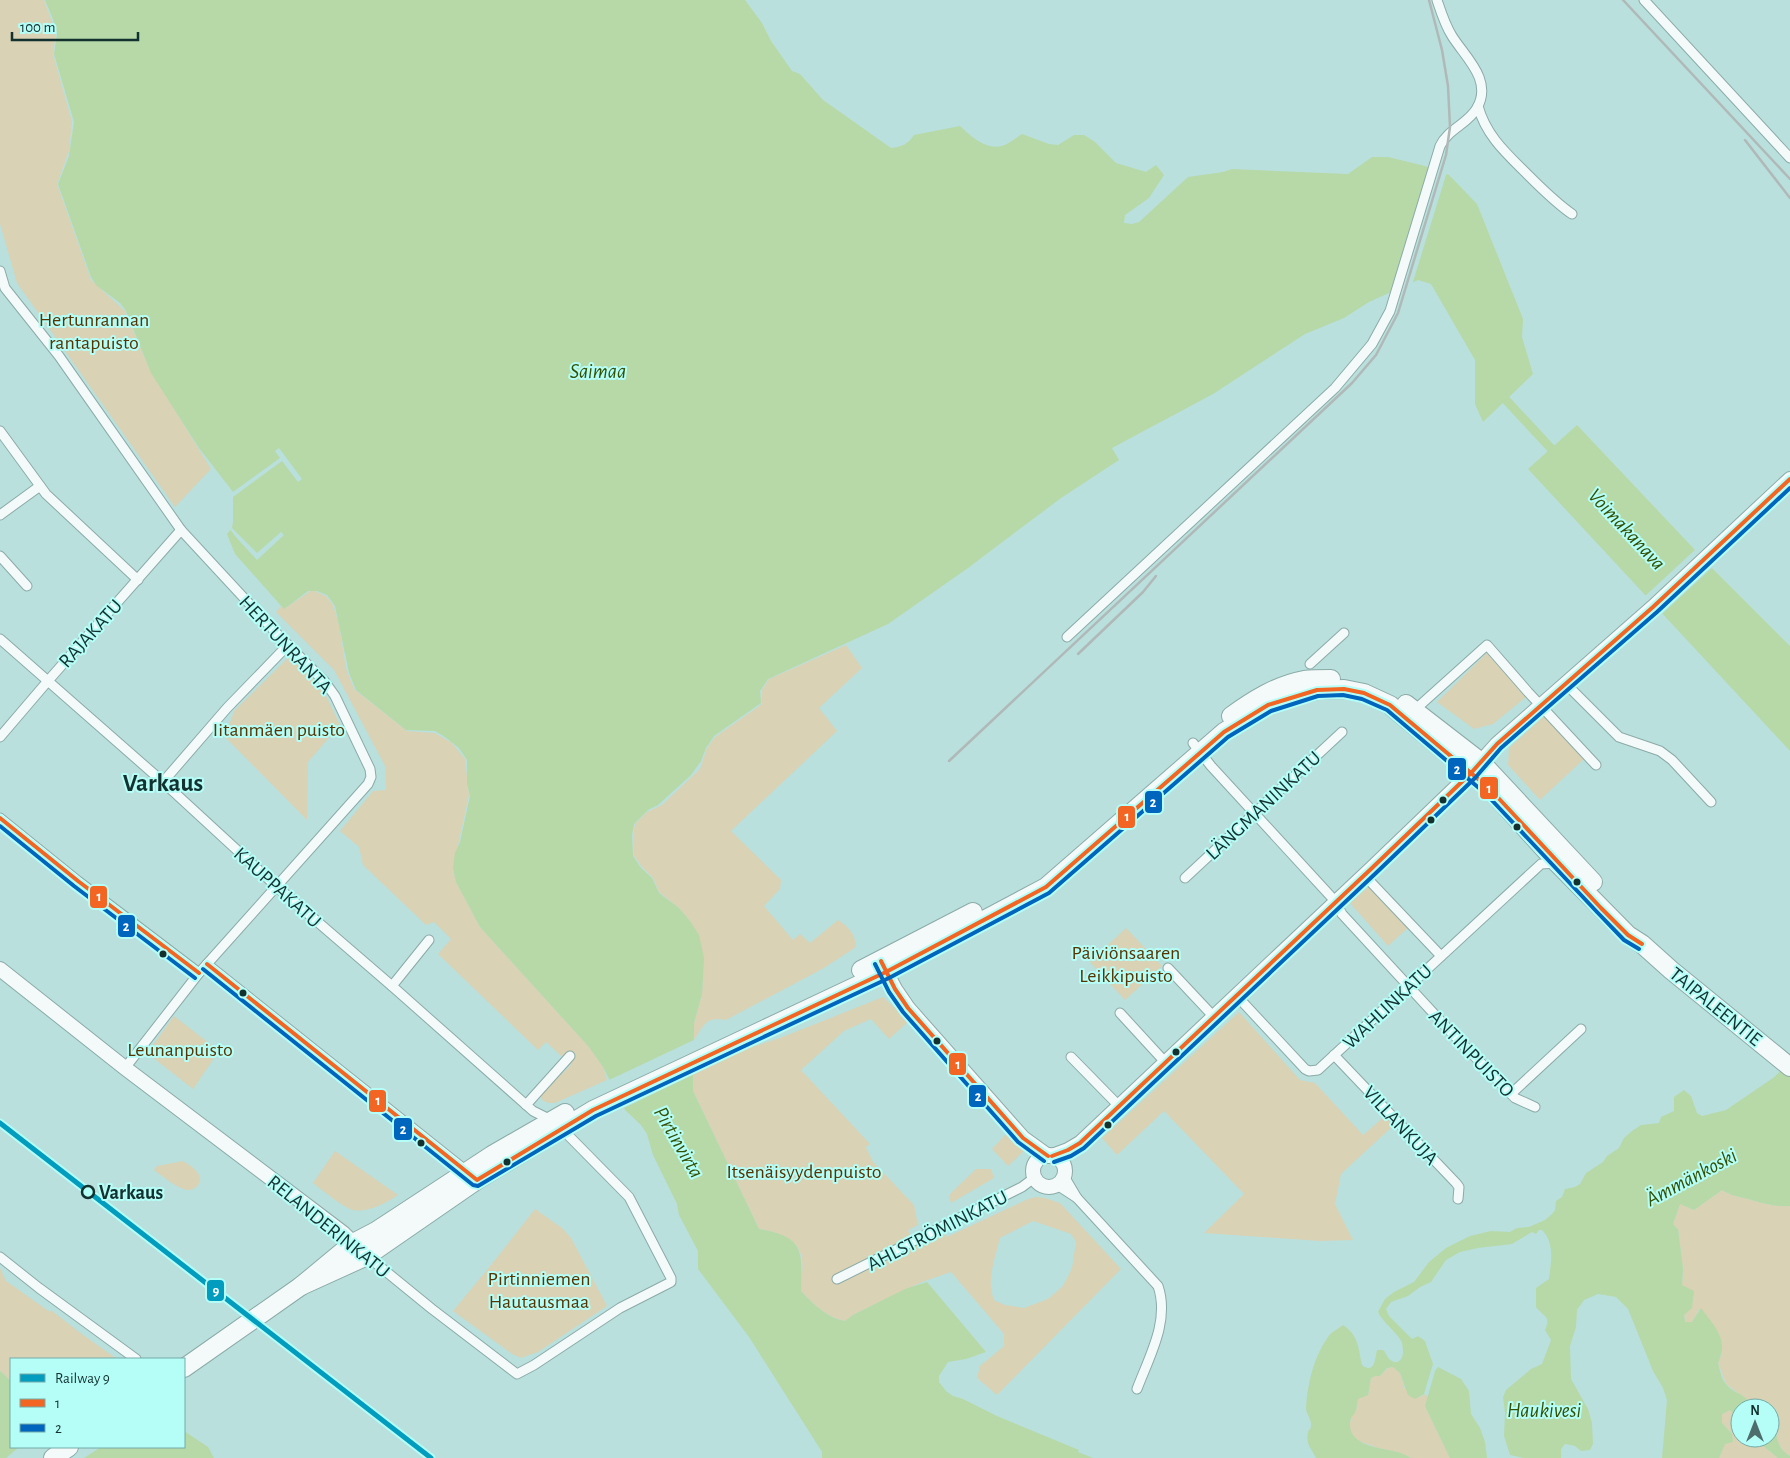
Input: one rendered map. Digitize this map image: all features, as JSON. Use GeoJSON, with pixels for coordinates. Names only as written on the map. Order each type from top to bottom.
{"type":"FeatureCollection","features":[{"type":"Feature","properties":{"kind":"highway","name":"TAIPALEENTIE"},"geometry":{"type":"LineString","coordinates":[[472,1175],[590,1105],[742,1035],[1046,887],[1197,748],[1254,699],[1288,684],[1305,680],[1342,679],[1373,685],[1395,696],[1476,767],[1636,929],[1642,944]]}},
{"type":"Feature","properties":{"kind":"highway","name":"TAIPALEENTIE"},"geometry":{"type":"LineString","coordinates":[[1476,767],[1490,789],[1540,844],[1549,863],[1628,935],[1642,944],[1786,1064]]}},
{"type":"Feature","properties":{"kind":"highway"},"geometry":{"type":"LineString","coordinates":[[185,1367],[297,1288],[353,1243],[472,1175]]}},
{"type":"Feature","properties":{"kind":"highway"},"geometry":{"type":"LineString","coordinates":[[297,1288],[367,1256],[472,1175]]}},
{"type":"Feature","properties":{"kind":"highway"},"geometry":{"type":"LineString","coordinates":[[53,1458],[68,1448]]}},
{"type":"Feature","properties":{"kind":"street"},"geometry":{"type":"LineString","coordinates":[[1067,637],[1335,388],[1372,344],[1390,311],[1444,138],[1472,115],[1478,106],[1481,96],[1482,85],[1477,71],[1446,25],[1437,0]]}},
{"type":"Feature","properties":{"kind":"street"},"geometry":{"type":"LineString","coordinates":[[1644,0],[1790,158]]}},
{"type":"Feature","properties":{"kind":"street"},"geometry":{"type":"LineString","coordinates":[[1478,106],[1481,119],[1490,136],[1557,204],[1572,214]]}},
{"type":"Feature","properties":{"kind":"street","name":"HERTUNRANTA"},"geometry":{"type":"LineString","coordinates":[[0,271],[5,288],[59,356],[181,530],[288,645],[316,672],[335,696],[370,769],[371,777],[368,784],[276,886]]}},
{"type":"Feature","properties":{"kind":"street"},"geometry":{"type":"LineString","coordinates":[[0,432],[46,494],[138,580]]}},
{"type":"Feature","properties":{"kind":"street"},"geometry":{"type":"LineString","coordinates":[[1034,1173],[1038,1159],[1068,1150],[1080,1143],[1364,875],[1476,767],[1497,744],[1653,608],[1790,479]]}},
{"type":"Feature","properties":{"kind":"street"},"geometry":{"type":"LineString","coordinates":[[0,515],[40,486]]}},
{"type":"Feature","properties":{"kind":"street","name":"RAJAKATU"},"geometry":{"type":"LineString","coordinates":[[0,737],[46,682],[181,530]]}},
{"type":"Feature","properties":{"kind":"street"},"geometry":{"type":"LineString","coordinates":[[0,556],[27,586]]}},
{"type":"Feature","properties":{"kind":"street"},"geometry":{"type":"LineString","coordinates":[[1310,664],[1344,633]]}},
{"type":"Feature","properties":{"kind":"street","name":"KAUPPAKATU"},"geometry":{"type":"LineString","coordinates":[[0,639],[46,682],[163,782],[276,886],[533,1111],[556,1124],[630,1197],[668,1270],[671,1282]]}},
{"type":"Feature","properties":{"kind":"street"},"geometry":{"type":"LineString","coordinates":[[163,782],[227,708],[288,645]]}},
{"type":"Feature","properties":{"kind":"street"},"geometry":{"type":"LineString","coordinates":[[1418,707],[1487,645],[1596,765]]}},
{"type":"Feature","properties":{"kind":"street"},"geometry":{"type":"LineString","coordinates":[[1565,683],[1618,737],[1660,751],[1672,760],[1711,802]]}},
{"type":"Feature","properties":{"kind":"street","name":"LÄNGMANINKATU"},"geometry":{"type":"LineString","coordinates":[[1185,878],[1342,732]]}},
{"type":"Feature","properties":{"kind":"street","name":"ANTINPUISTO"},"geometry":{"type":"LineString","coordinates":[[1197,748],[1211,766],[1336,901],[1342,914],[1408,986],[1511,1094],[1521,1102],[1535,1107]]}},
{"type":"Feature","properties":{"kind":"street"},"geometry":{"type":"LineString","coordinates":[[0,818],[78,881],[199,973]]}},
{"type":"Feature","properties":{"kind":"street","name":"WAHLINKATU"},"geometry":{"type":"LineString","coordinates":[[1236,995],[1305,1069],[1309,1071],[1318,1070],[1441,956],[1549,863]]}},
{"type":"Feature","properties":{"kind":"street"},"geometry":{"type":"LineString","coordinates":[[1364,875],[1441,956]]}},
{"type":"Feature","properties":{"kind":"street"},"geometry":{"type":"LineString","coordinates":[[125,1068],[199,973],[276,886]]}},
{"type":"Feature","properties":{"kind":"street"},"geometry":{"type":"LineString","coordinates":[[392,986],[430,940]]}},
{"type":"Feature","properties":{"kind":"street"},"geometry":{"type":"LineString","coordinates":[[207,964],[472,1175]]}},
{"type":"Feature","properties":{"kind":"street"},"geometry":{"type":"LineString","coordinates":[[883,966],[908,1008],[1022,1138],[1032,1159],[1037,1183],[1047,1187],[1062,1177],[1080,1143]]}},
{"type":"Feature","properties":{"kind":"street","name":"RELANDERINKATU"},"geometry":{"type":"LineString","coordinates":[[0,968],[125,1068],[342,1233],[432,1309],[517,1374],[534,1365],[620,1308],[671,1282]]}},
{"type":"Feature","properties":{"kind":"street"},"geometry":{"type":"LineString","coordinates":[[1168,968],[1214,1017]]}},
{"type":"Feature","properties":{"kind":"street"},"geometry":{"type":"LineString","coordinates":[[1120,1013],[1165,1062]]}},
{"type":"Feature","properties":{"kind":"street"},"geometry":{"type":"LineString","coordinates":[[1511,1094],[1581,1029]]}},
{"type":"Feature","properties":{"kind":"street","name":"VILLANKUJA"},"geometry":{"type":"LineString","coordinates":[[1334,1055],[1456,1183],[1459,1188],[1458,1199]]}},
{"type":"Feature","properties":{"kind":"street"},"geometry":{"type":"LineString","coordinates":[[526,1104],[570,1056]]}},
{"type":"Feature","properties":{"kind":"street"},"geometry":{"type":"LineString","coordinates":[[1071,1057],[1119,1106]]}},
{"type":"Feature","properties":{"kind":"street"},"geometry":{"type":"LineString","coordinates":[[1022,1138],[1061,1161],[1062,1177],[1077,1198],[1154,1280],[1160,1292],[1162,1313],[1159,1332],[1137,1389]]}},
{"type":"Feature","properties":{"kind":"street","name":"AHLSTRÖMINKATU"},"geometry":{"type":"LineString","coordinates":[[837,1279],[1022,1187],[1034,1173]]}},
{"type":"Feature","properties":{"kind":"street"},"geometry":{"type":"LineString","coordinates":[[0,1257],[135,1358]]}},
{"type":"Feature","properties":{"kind":"green space","name":"Hertunrannan rantapuisto"},"geometry":{"type":"Polygon","coordinates":[[[0,0],[44,0],[56,33],[53,54],[72,122],[69,151],[57,184],[91,280],[125,311],[149,368],[211,469],[175,507],[17,283],[0,224],[0,0]]]}},
{"type":"Feature","properties":{"kind":"green space"},"geometry":{"type":"Polygon","coordinates":[[[312,590],[326,596],[333,605],[339,625],[346,669],[354,689],[407,731],[435,733],[452,743],[465,759],[469,795],[453,868],[456,882],[480,927],[589,1047],[603,1067],[607,1080],[555,1103],[548,1103],[542,1100],[540,1095],[571,1065],[546,1042],[538,1050],[438,954],[451,939],[434,922],[426,925],[363,865],[359,847],[340,831],[373,791],[386,790],[385,766],[334,670],[276,612],[281,606],[284,609],[312,590]]]}},
{"type":"Feature","properties":{"kind":"green space"},"geometry":{"type":"Polygon","coordinates":[[[846,645],[862,668],[819,708],[837,731],[731,831],[781,880],[780,889],[764,906],[793,940],[800,934],[810,943],[838,920],[851,931],[856,947],[824,968],[726,1020],[719,1019],[706,1023],[694,1040],[694,1023],[702,994],[704,958],[690,921],[679,908],[659,892],[653,878],[634,856],[633,835],[635,824],[647,812],[662,805],[700,769],[707,748],[715,737],[762,704],[762,690],[769,679],[846,645]]]}},
{"type":"Feature","properties":{"kind":"green space"},"geometry":{"type":"Polygon","coordinates":[[[1487,653],[1526,697],[1493,724],[1474,729],[1437,702],[1487,653]]]}},
{"type":"Feature","properties":{"kind":"green space","name":"Iitanmäen puisto"},"geometry":{"type":"Polygon","coordinates":[[[290,656],[311,676],[326,696],[340,725],[308,762],[307,820],[225,737],[234,711],[290,656]]]}},
{"type":"Feature","properties":{"kind":"green space"},"geometry":{"type":"Polygon","coordinates":[[[1544,716],[1584,759],[1540,800],[1508,765],[1509,748],[1544,716]]]}},
{"type":"Feature","properties":{"kind":"green space"},"geometry":{"type":"Polygon","coordinates":[[[1372,883],[1411,925],[1388,946],[1350,903],[1372,883]]]}},
{"type":"Feature","properties":{"kind":"green space","name":"Päiviönsaaren Leikkipuisto"},"geometry":{"type":"Polygon","coordinates":[[[1126,928],[1162,966],[1125,1000],[1090,962],[1126,928]]]}},
{"type":"Feature","properties":{"kind":"green space","name":"Itsenäisyydenpuisto"},"geometry":{"type":"Polygon","coordinates":[[[883,997],[909,1021],[889,1039],[871,1019],[844,1031],[801,1070],[870,1144],[866,1147],[873,1162],[914,1205],[918,1225],[908,1230],[912,1238],[833,1276],[837,1284],[943,1230],[947,1237],[1036,1197],[1060,1203],[1121,1269],[997,1395],[977,1378],[980,1366],[1004,1346],[1004,1334],[951,1272],[922,1282],[853,1315],[846,1321],[827,1314],[801,1291],[802,1259],[799,1249],[795,1244],[784,1236],[759,1229],[693,1091],[694,1074],[749,1048],[780,1038],[883,997]],[[1033,1221],[1000,1238],[991,1277],[994,1300],[1005,1305],[1024,1308],[1048,1299],[1063,1286],[1072,1268],[1076,1242],[1071,1234],[1033,1221]]]}},
{"type":"Feature","properties":{"kind":"green space"},"geometry":{"type":"Polygon","coordinates":[[[1239,1012],[1300,1080],[1315,1083],[1363,1135],[1385,1116],[1394,1125],[1341,1174],[1335,1204],[1353,1240],[1320,1241],[1204,1233],[1244,1194],[1164,1111],[1117,1155],[1102,1138],[1239,1012]]]}},
{"type":"Feature","properties":{"kind":"green space","name":"Leunanpuisto"},"geometry":{"type":"Polygon","coordinates":[[[174,1016],[219,1051],[193,1089],[147,1053],[174,1016]]]}},
{"type":"Feature","properties":{"kind":"green space"},"geometry":{"type":"Polygon","coordinates":[[[1009,1131],[1024,1151],[1008,1166],[992,1149],[1009,1131]]]}},
{"type":"Feature","properties":{"kind":"green space"},"geometry":{"type":"Polygon","coordinates":[[[335,1151],[398,1195],[371,1209],[359,1211],[349,1209],[313,1183],[335,1151]]]}},
{"type":"Feature","properties":{"kind":"green space"},"geometry":{"type":"Polygon","coordinates":[[[183,1161],[190,1165],[200,1177],[198,1185],[192,1189],[180,1188],[154,1170],[157,1166],[183,1161]]]}},
{"type":"Feature","properties":{"kind":"green space"},"geometry":{"type":"Polygon","coordinates":[[[976,1169],[991,1169],[994,1178],[951,1203],[949,1196],[951,1193],[976,1169]]]}},
{"type":"Feature","properties":{"kind":"green space"},"geometry":{"type":"Polygon","coordinates":[[[1722,1190],[1735,1196],[1764,1203],[1790,1206],[1790,1456],[1780,1445],[1780,1398],[1744,1398],[1726,1384],[1718,1363],[1722,1353],[1700,1308],[1692,1322],[1685,1323],[1682,1286],[1683,1269],[1678,1229],[1673,1224],[1680,1204],[1694,1210],[1722,1190]]]}},
{"type":"Feature","properties":{"kind":"green space","name":"Pirtinniemen Hautausmaa"},"geometry":{"type":"Polygon","coordinates":[[[535,1209],[562,1228],[571,1238],[607,1306],[538,1352],[521,1358],[512,1354],[453,1311],[535,1209]]]}},
{"type":"Feature","properties":{"kind":"green space"},"geometry":{"type":"Polygon","coordinates":[[[0,1268],[6,1281],[50,1312],[51,1310],[116,1358],[10,1358],[10,1380],[0,1371],[0,1268]]]}},
{"type":"Feature","properties":{"kind":"green space"},"geometry":{"type":"Polygon","coordinates":[[[1393,1367],[1400,1373],[1405,1389],[1421,1397],[1424,1394],[1428,1397],[1425,1406],[1450,1458],[1411,1458],[1356,1440],[1350,1432],[1350,1423],[1352,1415],[1356,1410],[1358,1398],[1368,1395],[1371,1378],[1380,1376],[1388,1368],[1393,1367]]]}},
{"type":"Feature","properties":{"kind":"green space"},"geometry":{"type":"Polygon","coordinates":[[[1730,1409],[1730,1432],[1722,1423],[1722,1414],[1730,1409]]]}},
{"type":"Feature","properties":{"kind":"green space"},"geometry":{"type":"Polygon","coordinates":[[[1730,1437],[1730,1448],[1766,1448],[1778,1458],[1719,1458],[1725,1443],[1730,1437]]]}},
{"type":"Feature","properties":{"kind":"water","name":"Saimaa"},"geometry":{"type":"Polygon","coordinates":[[[45,0],[745,0],[792,71],[800,74],[823,100],[891,148],[904,144],[914,135],[960,126],[984,144],[996,147],[1012,141],[1022,134],[1049,144],[1058,145],[1074,135],[1084,135],[1095,142],[1116,163],[1146,172],[1156,165],[1164,175],[1149,198],[1125,215],[1124,223],[1132,224],[1139,222],[1188,177],[1232,169],[1348,174],[1372,157],[1388,157],[1425,166],[1449,175],[1477,204],[1523,319],[1522,337],[1533,374],[1483,422],[1475,404],[1475,360],[1431,284],[1418,280],[1369,302],[1344,318],[1305,334],[1213,394],[1112,448],[1119,460],[1061,498],[968,568],[888,624],[768,679],[760,691],[761,703],[714,736],[706,748],[701,761],[691,775],[634,824],[632,835],[633,856],[641,868],[652,878],[659,893],[679,908],[699,935],[704,958],[702,994],[694,1023],[693,1091],[759,1229],[785,1236],[798,1248],[801,1266],[801,1291],[826,1314],[845,1321],[853,1315],[905,1289],[927,1282],[986,1352],[966,1359],[948,1362],[939,1376],[939,1382],[946,1391],[953,1396],[1079,1450],[1078,1452],[1093,1458],[822,1458],[822,1452],[749,1337],[698,1269],[698,1251],[679,1215],[677,1204],[653,1155],[647,1134],[641,1125],[625,1110],[603,1067],[589,1047],[480,927],[456,882],[453,868],[455,853],[460,842],[470,796],[467,783],[467,760],[459,748],[445,737],[435,731],[406,730],[356,690],[349,673],[335,606],[327,595],[317,591],[308,591],[284,609],[235,554],[227,534],[232,528],[233,522],[233,492],[199,448],[151,373],[126,311],[120,303],[96,285],[91,277],[58,184],[69,156],[74,122],[54,54],[57,34],[45,0]]]}},
{"type":"Feature","properties":{"kind":"water"},"geometry":{"type":"Polygon","coordinates":[[[1577,425],[1712,568],[1790,646],[1790,751],[1528,469],[1577,425]]]}},
{"type":"Feature","properties":{"kind":"water","name":"Ämmänkoski"},"geometry":{"type":"Polygon","coordinates":[[[1790,1062],[1790,1206],[1764,1203],[1735,1196],[1722,1190],[1694,1210],[1680,1204],[1673,1224],[1678,1229],[1683,1269],[1682,1285],[1694,1291],[1692,1308],[1684,1315],[1685,1322],[1692,1322],[1701,1308],[1715,1327],[1721,1340],[1721,1355],[1718,1363],[1724,1381],[1728,1387],[1746,1398],[1730,1398],[1730,1410],[1722,1414],[1722,1423],[1730,1432],[1730,1443],[1725,1444],[1719,1458],[1662,1458],[1667,1400],[1663,1388],[1653,1371],[1628,1309],[1616,1297],[1598,1294],[1584,1300],[1577,1310],[1576,1327],[1570,1346],[1571,1379],[1588,1409],[1592,1423],[1593,1444],[1590,1450],[1581,1451],[1575,1446],[1565,1444],[1561,1449],[1561,1458],[1524,1458],[1510,1455],[1504,1436],[1505,1413],[1503,1397],[1506,1390],[1531,1369],[1542,1364],[1551,1340],[1545,1330],[1547,1319],[1536,1307],[1536,1288],[1549,1279],[1551,1259],[1549,1241],[1542,1230],[1539,1230],[1536,1234],[1532,1232],[1512,1244],[1460,1252],[1446,1260],[1431,1282],[1408,1296],[1391,1302],[1386,1309],[1389,1316],[1412,1339],[1418,1336],[1425,1341],[1433,1364],[1424,1394],[1415,1399],[1408,1395],[1400,1373],[1393,1367],[1387,1368],[1380,1376],[1371,1378],[1368,1395],[1358,1399],[1350,1424],[1351,1431],[1355,1437],[1367,1445],[1399,1452],[1411,1458],[1316,1458],[1307,1440],[1311,1424],[1306,1410],[1307,1399],[1315,1362],[1331,1334],[1343,1325],[1348,1329],[1357,1342],[1362,1365],[1366,1368],[1372,1367],[1374,1364],[1377,1350],[1383,1350],[1391,1361],[1398,1362],[1402,1356],[1402,1343],[1378,1312],[1385,1299],[1414,1282],[1429,1262],[1446,1248],[1470,1236],[1491,1231],[1510,1232],[1517,1228],[1529,1227],[1545,1220],[1555,1210],[1556,1201],[1562,1197],[1565,1189],[1580,1184],[1586,1173],[1619,1148],[1624,1138],[1632,1131],[1641,1125],[1659,1123],[1661,1117],[1674,1111],[1674,1097],[1684,1090],[1691,1096],[1697,1113],[1702,1116],[1726,1110],[1773,1078],[1790,1062]]]}},
{"type":"Feature","properties":{"kind":"water","name":"Haukivesi"},"geometry":{"type":"Polygon","coordinates":[[[1438,1367],[1461,1379],[1469,1391],[1471,1414],[1480,1428],[1485,1442],[1487,1458],[1450,1458],[1425,1406],[1435,1371],[1438,1367]]]}},
{"type":"Feature","properties":{"kind":"water"},"geometry":{"type":"Polygon","coordinates":[[[0,1371],[10,1380],[10,1448],[18,1448],[6,1458],[0,1458],[0,1371]]]}},
{"type":"Feature","properties":{"kind":"water"},"geometry":{"type":"Polygon","coordinates":[[[185,1432],[208,1447],[214,1458],[84,1458],[99,1448],[185,1448],[185,1432]]]}},
{"type":"Feature","properties":{"kind":"water"},"geometry":{"type":"Polygon","coordinates":[[[1780,1446],[1790,1456],[1790,1458],[1778,1458],[1766,1448],[1780,1448],[1780,1446]]]}},
{"type":"Feature","properties":{"kind":"pier"},"geometry":{"type":"Polygon","coordinates":[[[1430,165],[1447,172],[1412,285],[1389,296],[1430,165]]]}},
{"type":"Feature","properties":{"kind":"pier"},"geometry":{"type":"Polygon","coordinates":[[[279,448],[302,479],[298,482],[282,461],[233,497],[233,492],[280,458],[275,451],[279,448]]]}},
{"type":"Feature","properties":{"kind":"pier"},"geometry":{"type":"Polygon","coordinates":[[[232,528],[257,553],[281,532],[284,535],[257,560],[235,536],[230,529],[232,528]]]}},
{"type":"Feature","properties":{"kind":"pier"},"geometry":{"type":"Polygon","coordinates":[[[1697,548],[1714,566],[1661,615],[1644,597],[1697,548]]]}},
{"type":"Feature","properties":{"kind":"pier"},"geometry":{"type":"Polygon","coordinates":[[[696,1039],[696,1073],[622,1109],[607,1081],[696,1039]]]}},
{"type":"Feature","properties":{"kind":"waterway","name":"Voimakanava"},"geometry":{"type":"LineString","coordinates":[[1506,400],[1559,457]]}},
{"type":"Feature","properties":{"kind":"railway"},"geometry":{"type":"LineString","coordinates":[[949,761],[1352,383],[1376,355],[1398,313],[1446,155],[1450,127],[1448,86],[1442,50],[1429,0]]}},
{"type":"Feature","properties":{"kind":"railway"},"geometry":{"type":"LineString","coordinates":[[1623,0],[1790,179]]}},
{"type":"Feature","properties":{"kind":"railway"},"geometry":{"type":"LineString","coordinates":[[1745,140],[1790,198]]}},
{"type":"Feature","properties":{"kind":"railway"},"geometry":{"type":"LineString","coordinates":[[1078,654],[1143,592],[1156,576]]}},
{"type":"Feature","properties":{"kind":"rail line","name":"9"},"geometry":{"type":"LineString","coordinates":[[0,1123],[431,1458]]}},
{"type":"Feature","properties":{"kind":"transit line","name":"1"},"geometry":{"type":"LineString","coordinates":[[1052,1156],[1080,1143],[1372,868],[1471,773],[1497,744],[1653,607],[1790,479]]}},
{"type":"Feature","properties":{"kind":"transit line","name":"2"},"geometry":{"type":"LineString","coordinates":[[1054,1162],[1071,1156],[1084,1148],[1376,873],[1475,778],[1501,748],[1657,612],[1790,488]]}},
{"type":"Feature","properties":{"kind":"transit line","name":"1"},"geometry":{"type":"LineString","coordinates":[[207,964],[477,1180],[593,1110],[886,972],[1046,887],[1224,732],[1268,705],[1317,690],[1344,689],[1364,693],[1390,705],[1490,789],[1601,908],[1628,935],[1642,944]]}},
{"type":"Feature","properties":{"kind":"transit line","name":"2"},"geometry":{"type":"LineString","coordinates":[[203,969],[473,1185],[478,1186],[596,1116],[889,978],[1049,893],[1228,737],[1271,711],[1318,696],[1343,695],[1362,699],[1387,710],[1486,794],[1624,940],[1639,949]]}},
{"type":"Feature","properties":{"kind":"transit line","name":"1"},"geometry":{"type":"LineString","coordinates":[[0,818],[78,881],[199,973]]}},
{"type":"Feature","properties":{"kind":"transit line","name":"2"},"geometry":{"type":"LineString","coordinates":[[0,826],[74,886],[195,978]]}},
{"type":"Feature","properties":{"kind":"transit line","name":"1"},"geometry":{"type":"LineString","coordinates":[[881,961],[895,989],[908,1008],[1023,1138],[1048,1156]]}},
{"type":"Feature","properties":{"kind":"transit line","name":"2"},"geometry":{"type":"LineString","coordinates":[[875,964],[889,992],[903,1012],[1018,1142],[1044,1161]]}},
{"type":"Feature","properties":{"kind":"place","name":"Varkaus"},"geometry":{"type":"Point","coordinates":[88,1192]}},
{"type":"Feature","properties":{"kind":"district","name":"Varkaus"},"geometry":{"type":"Point","coordinates":[163,782]}},
{"type":"Feature","properties":{"kind":"water label","name":"Pirtinvirta"},"geometry":{"type":"Point","coordinates":[679,1142]}}]}
